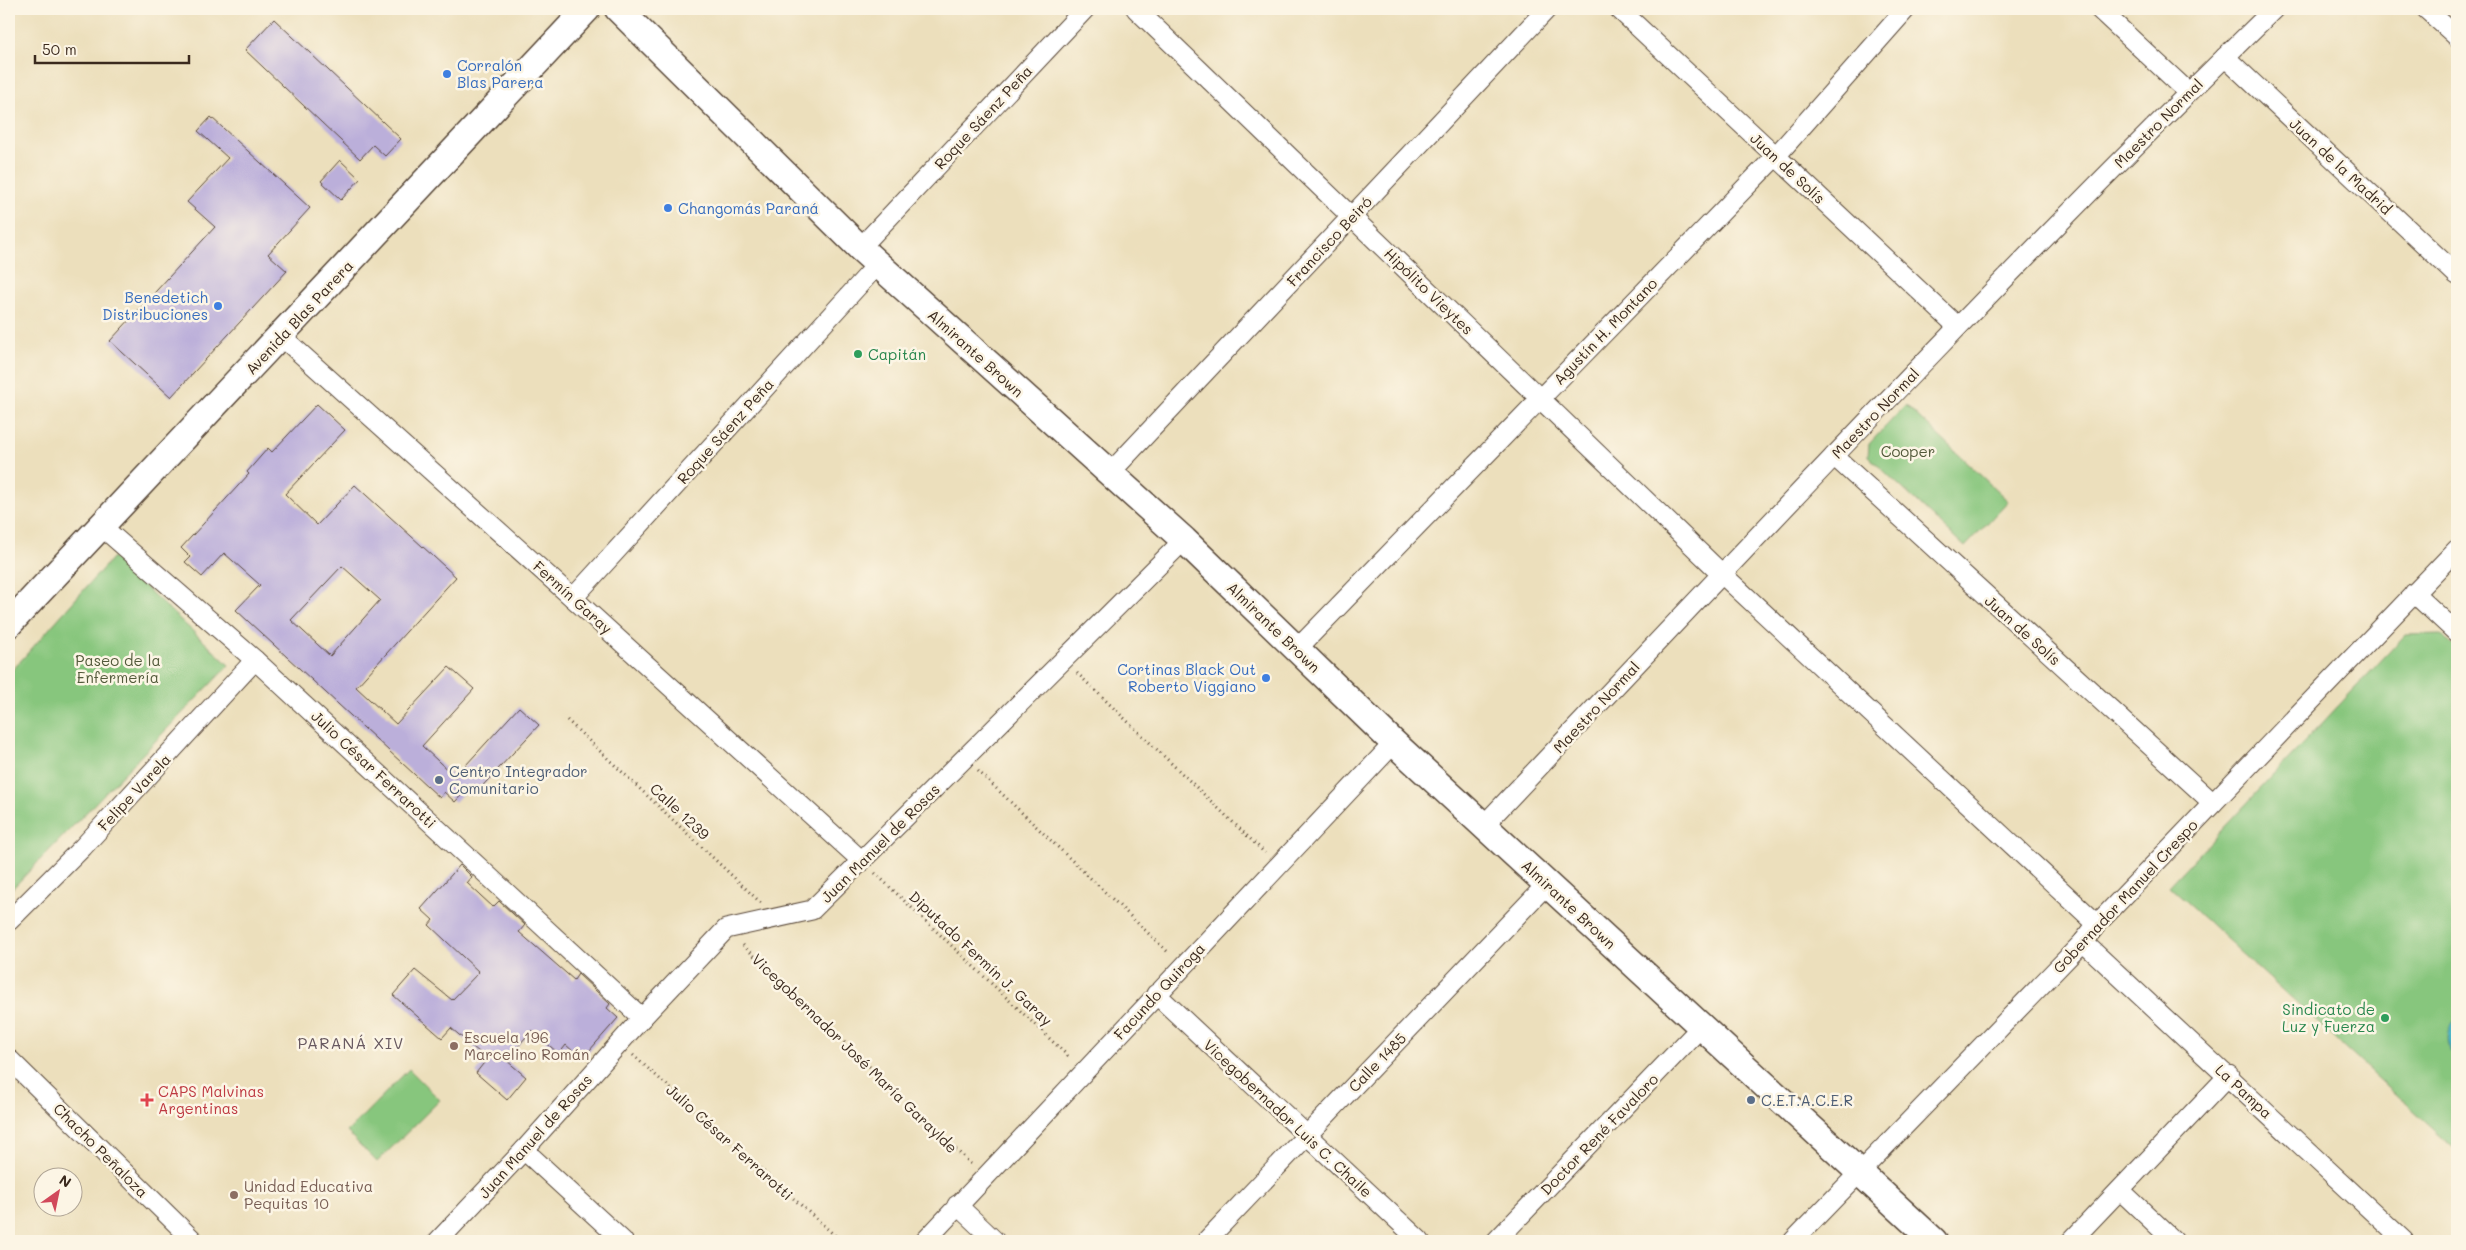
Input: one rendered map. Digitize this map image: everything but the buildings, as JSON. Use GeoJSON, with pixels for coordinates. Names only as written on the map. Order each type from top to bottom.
{"type":"FeatureCollection","features":[{"type":"Feature","properties":{"kind":"main road","name":"Avenida Blas Parera"},"geometry":{"type":"LineString","coordinates":[[9,624],[587,9]]}},
{"type":"Feature","properties":{"kind":"main road","name":"Almirante Brown"},"geometry":{"type":"LineString","coordinates":[[618,9],[869,256],[1184,540],[1298,648],[1394,743],[1934,1241]]}},
{"type":"Feature","properties":{"kind":"street","name":"Roque Sáenz Peña"},"geometry":{"type":"LineString","coordinates":[[573,598],[1085,9]]}},
{"type":"Feature","properties":{"kind":"street","name":"Hipólito Vieytes"},"geometry":{"type":"LineString","coordinates":[[1136,9],[1722,574],[2097,924]]}},
{"type":"Feature","properties":{"kind":"street","name":"Francisco Beiró"},"geometry":{"type":"LineString","coordinates":[[1110,473],[1548,9]]}},
{"type":"Feature","properties":{"kind":"street","name":"Juan de Solís"},"geometry":{"type":"LineString","coordinates":[[1619,9],[1957,326]]}},
{"type":"Feature","properties":{"kind":"street","name":"Agustín H. Montano"},"geometry":{"type":"LineString","coordinates":[[1298,648],[1776,156],[1906,9]]}},
{"type":"Feature","properties":{"kind":"street"},"geometry":{"type":"LineString","coordinates":[[2099,9],[2188,92]]}},
{"type":"Feature","properties":{"kind":"street","name":"Maestro Normal"},"geometry":{"type":"LineString","coordinates":[[1484,825],[1957,326],[2188,92],[2274,9]]}},
{"type":"Feature","properties":{"kind":"street"},"geometry":{"type":"LineString","coordinates":[[2426,9],[2457,37]]}},
{"type":"Feature","properties":{"kind":"street","name":"Juan de la Madrid"},"geometry":{"type":"LineString","coordinates":[[2225,57],[2457,276]]}},
{"type":"Feature","properties":{"kind":"street","name":"Fermín Garay"},"geometry":{"type":"LineString","coordinates":[[281,336],[862,861]]}},
{"type":"Feature","properties":{"kind":"street","name":"Juan de Solís"},"geometry":{"type":"LineString","coordinates":[[1834,456],[2213,803]]}},
{"type":"Feature","properties":{"kind":"street","name":"Julio César Ferrarotti"},"geometry":{"type":"LineString","coordinates":[[101,526],[255,660],[642,1018]]}},
{"type":"Feature","properties":{"kind":"street","name":"Juan Manuel de Rosas"},"geometry":{"type":"LineString","coordinates":[[438,1241],[524,1150],[642,1018],[726,928],[812,910],[1184,540]]}},
{"type":"Feature","properties":{"kind":"street","name":"Gobernador Manuel Crespo"},"geometry":{"type":"LineString","coordinates":[[1793,1241],[2083,942],[2097,924],[2457,549]]}},
{"type":"Feature","properties":{"kind":"street"},"geometry":{"type":"LineString","coordinates":[[2414,593],[2457,633]]}},
{"type":"Feature","properties":{"kind":"street","name":"Felipe Varela"},"geometry":{"type":"LineString","coordinates":[[9,921],[83,847],[255,660]]}},
{"type":"Feature","properties":{"kind":"street","name":"Facundo Quiroga"},"geometry":{"type":"LineString","coordinates":[[925,1241],[984,1176],[1394,743]]}},
{"type":"Feature","properties":{"kind":"street","name":"Calle 1485"},"geometry":{"type":"LineString","coordinates":[[1206,1241],[1547,884]]}},
{"type":"Feature","properties":{"kind":"street","name":"La Pampa"},"geometry":{"type":"LineString","coordinates":[[2083,942],[2404,1241]]}},
{"type":"Feature","properties":{"kind":"street","name":"Vicegobernador Luis C. Chaile"},"geometry":{"type":"LineString","coordinates":[[1156,994],[1420,1241]]}},
{"type":"Feature","properties":{"kind":"street","name":"Doctor René Favaloro"},"geometry":{"type":"LineString","coordinates":[[1496,1241],[1702,1026]]}},
{"type":"Feature","properties":{"kind":"street","name":"Chacho Peñaloza"},"geometry":{"type":"LineString","coordinates":[[9,1059],[194,1241]]}},
{"type":"Feature","properties":{"kind":"street"},"geometry":{"type":"LineString","coordinates":[[2071,1241],[2228,1076]]}},
{"type":"Feature","properties":{"kind":"street"},"geometry":{"type":"LineString","coordinates":[[524,1150],[623,1241]]}},
{"type":"Feature","properties":{"kind":"street"},"geometry":{"type":"LineString","coordinates":[[2120,1190],[2174,1241]]}},
{"type":"Feature","properties":{"kind":"street"},"geometry":{"type":"LineString","coordinates":[[957,1205],[995,1241]]}},
{"type":"Feature","properties":{"kind":"path"},"geometry":{"type":"LineString","coordinates":[[1064,660],[1278,866]]}},
{"type":"Feature","properties":{"kind":"path","name":"Calle 1239"},"geometry":{"type":"LineString","coordinates":[[568,720],[778,918]]}},
{"type":"Feature","properties":{"kind":"path"},"geometry":{"type":"LineString","coordinates":[[965,759],[1183,966]]}},
{"type":"Feature","properties":{"kind":"path","name":"Diputado Fermín J. Garay"},"geometry":{"type":"LineString","coordinates":[[862,861],[1084,1071]]}},
{"type":"Feature","properties":{"kind":"path","name":"Vicegobernador José María Garaylde"},"geometry":{"type":"LineString","coordinates":[[726,928],[984,1176]]}},
{"type":"Feature","properties":{"kind":"path","name":"Julio César Ferrarotti"},"geometry":{"type":"LineString","coordinates":[[620,1043],[841,1241]]}},
{"type":"Feature","properties":{"kind":"green space","name":"Cooper"},"geometry":{"type":"Polygon","coordinates":[[[1906,405],[2008,501],[1965,547],[1868,456],[1869,444],[1906,405]]]}},
{"type":"Feature","properties":{"kind":"green space","name":"Paseo de la Enfermería"},"geometry":{"type":"Polygon","coordinates":[[[113,557],[229,665],[9,892],[9,674],[113,557]]]}},
{"type":"Feature","properties":{"kind":"green space","name":"Sindicato de Luz y Fuerza"},"geometry":{"type":"Polygon","coordinates":[[[2441,634],[2457,650],[2457,1151],[2169,886],[2405,635],[2441,634]]]}},
{"type":"Feature","properties":{"kind":"green space"},"geometry":{"type":"Polygon","coordinates":[[[409,1069],[440,1100],[377,1162],[347,1132],[409,1069]]]}},
{"type":"Feature","properties":{"kind":"water"},"geometry":{"type":"Polygon","coordinates":[[[2457,1020],[2457,1058],[2450,1049],[2447,1039],[2449,1029],[2457,1020]]]}},
{"type":"Feature","properties":{"kind":"place","name":"Corralón Blas Parera"},"geometry":{"type":"Point","coordinates":[447,74]}},
{"type":"Feature","properties":{"kind":"place","name":"Changomás Paraná"},"geometry":{"type":"Point","coordinates":[668,208]}},
{"type":"Feature","properties":{"kind":"place","name":"Benedetich Distribuciones"},"geometry":{"type":"Point","coordinates":[218,306]}},
{"type":"Feature","properties":{"kind":"place","name":"Capitán"},"geometry":{"type":"Point","coordinates":[858,354]}},
{"type":"Feature","properties":{"kind":"place","name":"Cortinas Black Out Roberto Viggiano"},"geometry":{"type":"Point","coordinates":[1266,678]}},
{"type":"Feature","properties":{"kind":"place","name":"Centro Integrador Comunitario"},"geometry":{"type":"Point","coordinates":[439,780]}},
{"type":"Feature","properties":{"kind":"place","name":"Sindicato de Luz y Fuerza"},"geometry":{"type":"Point","coordinates":[2385,1018]}},
{"type":"Feature","properties":{"kind":"place","name":"Escuela 196 Marcelino Román"},"geometry":{"type":"Point","coordinates":[454,1046]}},
{"type":"Feature","properties":{"kind":"place","name":"CAPS Malvinas Argentinas"},"geometry":{"type":"Point","coordinates":[147,1100]}},
{"type":"Feature","properties":{"kind":"place","name":"C.E.T.A.C.E.R"},"geometry":{"type":"Point","coordinates":[1751,1100]}},
{"type":"Feature","properties":{"kind":"place","name":"Unidad Educativa Pequitas 10"},"geometry":{"type":"Point","coordinates":[234,1195]}},
{"type":"Feature","properties":{"kind":"district","name":"PARANÁ XIV"},"geometry":{"type":"Point","coordinates":[351,1042]}}]}
